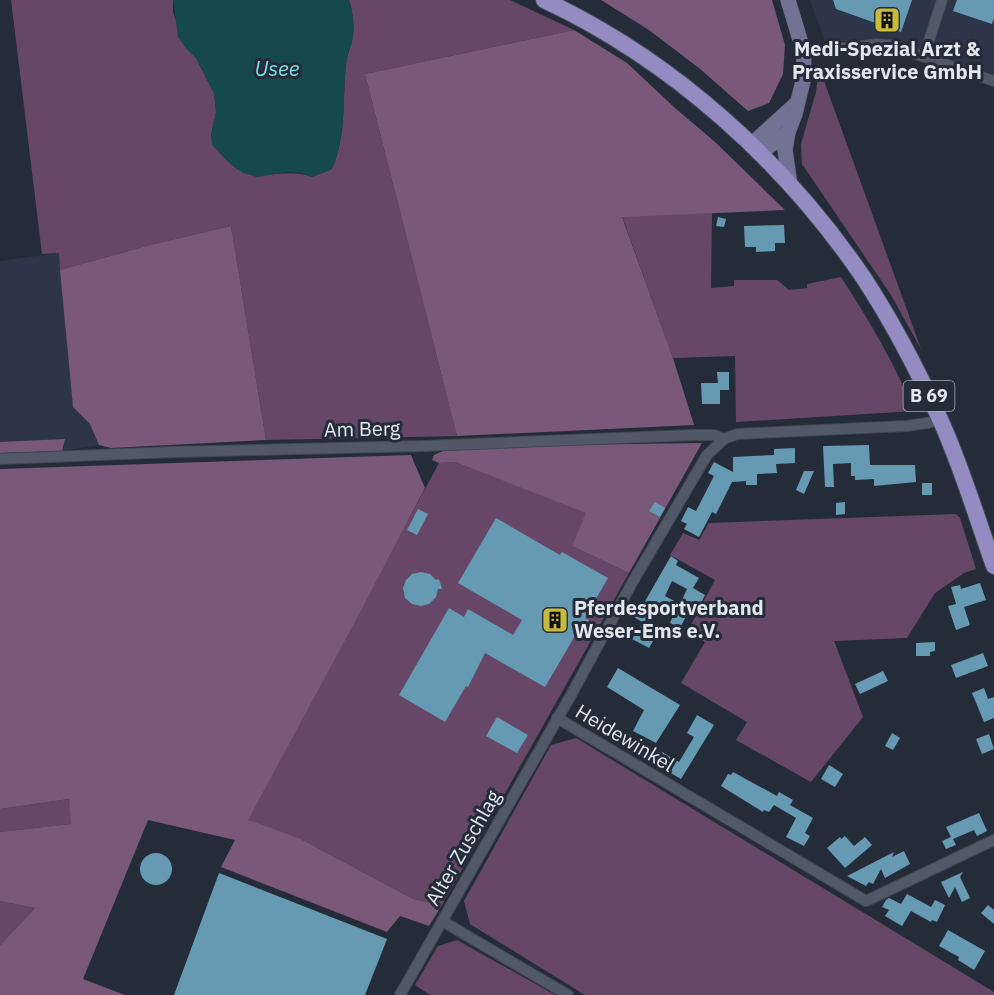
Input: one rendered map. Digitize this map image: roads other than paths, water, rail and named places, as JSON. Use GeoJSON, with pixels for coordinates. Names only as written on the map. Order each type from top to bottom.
{"type":"FeatureCollection","features":[{"type":"Feature","properties":{"kind":"main road","name":"B 69"},"geometry":{"type":"LineString","coordinates":[[544,0],[621,42],[692,93],[755,149],[790,184],[850,259],[881,306],[940,419],[994,566]]}},
{"type":"Feature","properties":{"kind":"main road"},"geometry":{"type":"LineString","coordinates":[[788,0],[804,53],[803,81],[785,150],[790,184]]}},
{"type":"Feature","properties":{"kind":"main road"},"geometry":{"type":"LineString","coordinates":[[755,149],[797,103]]}},
{"type":"Feature","properties":{"kind":"main road"},"geometry":{"type":"LineString","coordinates":[[755,149],[788,132]]}},
{"type":"Feature","properties":{"kind":"street"},"geometry":{"type":"LineString","coordinates":[[924,56],[942,0]]}},
{"type":"Feature","properties":{"kind":"street"},"geometry":{"type":"LineString","coordinates":[[804,53],[877,44],[890,45],[994,81]]}},
{"type":"Feature","properties":{"kind":"street"},"geometry":{"type":"LineString","coordinates":[[724,439],[751,432],[906,426],[940,419]]}},
{"type":"Feature","properties":{"kind":"street","name":"Am Berg"},"geometry":{"type":"LineString","coordinates":[[0,459],[424,446],[681,435],[714,435],[724,439]]}},
{"type":"Feature","properties":{"kind":"street","name":"Heidewinkel"},"geometry":{"type":"LineString","coordinates":[[724,439],[707,455],[557,718],[866,901],[994,840]]}},
{"type":"Feature","properties":{"kind":"street","name":"Alter Zuschlag"},"geometry":{"type":"LineString","coordinates":[[400,995],[557,718]]}},
{"type":"Feature","properties":{"kind":"street"},"geometry":{"type":"LineString","coordinates":[[442,921],[568,995]]}},
{"type":"Feature","properties":{"kind":"water","name":"Usee"},"geometry":{"type":"Polygon","coordinates":[[[173,0],[349,0],[352,10],[353,37],[346,64],[340,143],[332,169],[312,177],[287,172],[257,177],[243,173],[226,160],[212,145],[211,135],[216,112],[214,93],[196,58],[178,37],[173,0]]]}},
{"type":"Feature","properties":{"kind":"place","name":"Medi-Spezial Arzt & Praxisservice GmbH"},"geometry":{"type":"Point","coordinates":[887,20]}},
{"type":"Feature","properties":{"kind":"place","name":"Pferdesportverband Weser-Ems e.V."},"geometry":{"type":"Point","coordinates":[555,620]}}]}
